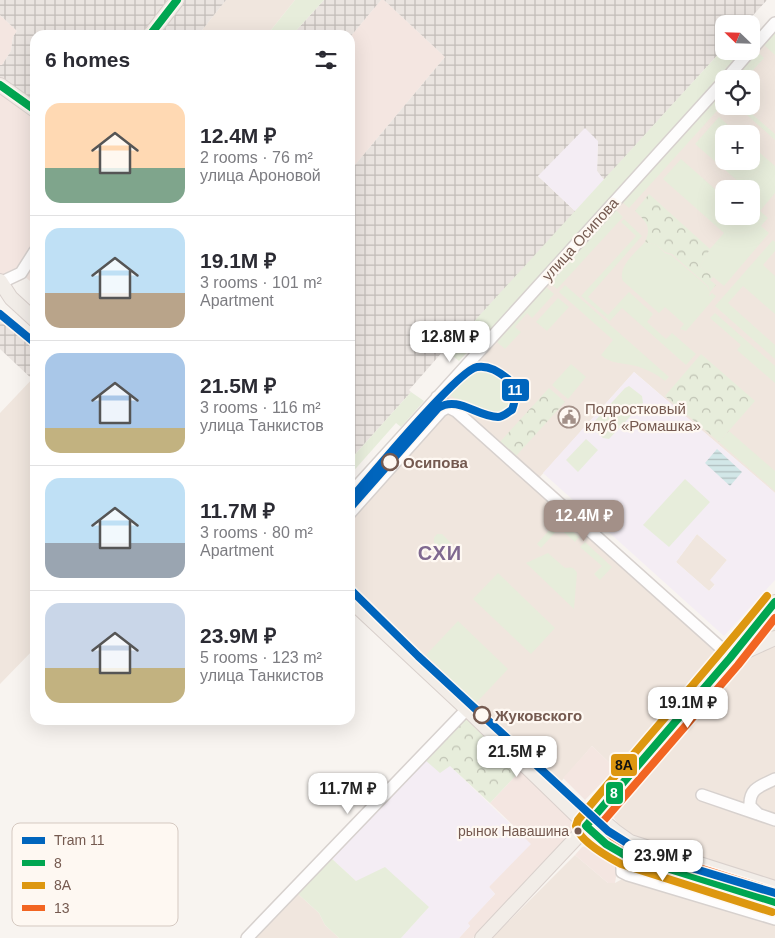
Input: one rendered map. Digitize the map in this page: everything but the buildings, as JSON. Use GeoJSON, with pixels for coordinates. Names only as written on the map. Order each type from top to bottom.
{"type":"FeatureCollection","features":[{"type":"Feature","properties":{"kind":"main road"},"geometry":{"type":"LineString","coordinates":[[154,30],[177,0]]}},
{"type":"Feature","properties":{"kind":"main road"},"geometry":{"type":"LineString","coordinates":[[0,85],[30,106]]}},
{"type":"Feature","properties":{"kind":"main road"},"geometry":{"type":"LineString","coordinates":[[1,281],[10,298],[30,316]]}},
{"type":"Feature","properties":{"kind":"main road"},"geometry":{"type":"LineString","coordinates":[[482,938],[586,826],[730,658],[775,602]]}},
{"type":"Feature","properties":{"kind":"main road"},"geometry":{"type":"LineString","coordinates":[[355,605],[467,709],[606,844],[628,848],[775,888]]}},
{"type":"Feature","properties":{"kind":"main road"},"geometry":{"type":"LineString","coordinates":[[761,618],[763,633],[775,637]]}},
{"type":"Feature","properties":{"kind":"main road"},"geometry":{"type":"LineString","coordinates":[[730,658],[775,637]]}},
{"type":"Feature","properties":{"kind":"main road"},"geometry":{"type":"LineString","coordinates":[[595,814],[616,832],[628,848],[775,902]]}},
{"type":"Feature","properties":{"kind":"street","name":"улица Осипова"},"geometry":{"type":"LineString","coordinates":[[760,40],[775,23]]}},
{"type":"Feature","properties":{"kind":"street","name":"улица Осипова"},"geometry":{"type":"LineString","coordinates":[[734,70],[743,60]]}},
{"type":"Feature","properties":{"kind":"street","name":"улица Осипова"},"geometry":{"type":"LineString","coordinates":[[355,488],[715,91]]}},
{"type":"Feature","properties":{"kind":"street"},"geometry":{"type":"LineString","coordinates":[[1,281],[21,273],[30,259]]}},
{"type":"Feature","properties":{"kind":"street"},"geometry":{"type":"LineString","coordinates":[[437,397],[448,407],[456,411],[730,658]]}},
{"type":"Feature","properties":{"kind":"street"},"geometry":{"type":"LineString","coordinates":[[355,507],[441,411],[448,407]]}},
{"type":"Feature","properties":{"kind":"street"},"geometry":{"type":"LineString","coordinates":[[247,938],[467,709]]}},
{"type":"Feature","properties":{"kind":"street"},"geometry":{"type":"LineString","coordinates":[[759,815],[750,806],[750,798],[755,789],[775,779]]}},
{"type":"Feature","properties":{"kind":"street"},"geometry":{"type":"LineString","coordinates":[[702,795],[775,820]]}},
{"type":"Feature","properties":{"kind":"street"},"geometry":{"type":"LineString","coordinates":[[628,848],[622,862],[622,872],[628,875],[775,919]]}},
{"type":"Feature","properties":{"kind":"shaded area"},"geometry":{"type":"Polygon","coordinates":[[[0,0],[173,0],[150,30],[30,30],[30,101],[0,80],[0,65],[2,65],[11,51],[13,37],[17,31],[0,15],[0,0]]]}},
{"type":"Feature","properties":{"kind":"shaded area"},"geometry":{"type":"Polygon","coordinates":[[[183,0],[226,0],[202,30],[162,29],[183,0]]]}},
{"type":"Feature","properties":{"kind":"shaded area"},"geometry":{"type":"Polygon","coordinates":[[[226,0],[295,0],[271,30],[202,30],[226,0]]]}},
{"type":"Feature","properties":{"kind":"shaded area"},"geometry":{"type":"Polygon","coordinates":[[[324,0],[381,0],[355,31],[297,30],[324,0]]]}},
{"type":"Feature","properties":{"kind":"shaded area"},"geometry":{"type":"Polygon","coordinates":[[[381,0],[384,0],[445,57],[355,165],[355,31],[381,0]]]}},
{"type":"Feature","properties":{"kind":"shaded area"},"geometry":{"type":"Polygon","coordinates":[[[384,0],[767,0],[753,15],[715,15],[715,58],[604,180],[597,171],[598,141],[538,176],[576,212],[447,351],[445,349],[409,390],[411,392],[355,454],[355,165],[445,57],[384,0]]]}},
{"type":"Feature","properties":{"kind":"shaded area"},"geometry":{"type":"Polygon","coordinates":[[[0,15],[17,31],[13,37],[11,51],[2,65],[0,65],[0,15]]]}},
{"type":"Feature","properties":{"kind":"shaded area"},"geometry":{"type":"Polygon","coordinates":[[[775,29],[775,493],[634,372],[539,478],[448,398],[447,395],[715,96],[715,115],[760,115],[760,70],[738,70],[747,60],[760,60],[760,46],[775,29]]]}},
{"type":"Feature","properties":{"kind":"shaded area"},"geometry":{"type":"Polygon","coordinates":[[[0,91],[30,113],[30,254],[22,266],[10,275],[0,274],[0,91]]]}},
{"type":"Feature","properties":{"kind":"shaded area"},"geometry":{"type":"Polygon","coordinates":[[[585,128],[598,141],[597,171],[604,180],[576,212],[538,176],[585,128]]]}},
{"type":"Feature","properties":{"kind":"shaded area"},"geometry":{"type":"Polygon","coordinates":[[[30,268],[30,281],[25,277],[30,268]]]}},
{"type":"Feature","properties":{"kind":"shaded area"},"geometry":{"type":"Polygon","coordinates":[[[0,317],[30,343],[30,377],[0,349],[0,317]]]}},
{"type":"Feature","properties":{"kind":"shaded area"},"geometry":{"type":"Polygon","coordinates":[[[634,372],[775,493],[775,580],[724,636],[543,473],[634,372]],[[697,534],[676,562],[709,591],[715,585],[710,580],[727,560],[697,534]]]}},
{"type":"Feature","properties":{"kind":"shaded area"},"geometry":{"type":"Polygon","coordinates":[[[30,381],[30,653],[0,684],[0,413],[30,381]]]}},
{"type":"Feature","properties":{"kind":"shaded area"},"geometry":{"type":"Polygon","coordinates":[[[444,414],[455,416],[721,655],[618,771],[592,746],[559,784],[355,592],[355,514],[444,414]]]}},
{"type":"Feature","properties":{"kind":"shaded area"},"geometry":{"type":"Polygon","coordinates":[[[717,449],[742,472],[730,486],[705,463],[717,449]]]}},
{"type":"Feature","properties":{"kind":"shaded area"},"geometry":{"type":"Polygon","coordinates":[[[697,534],[727,560],[711,580],[715,584],[709,591],[676,562],[697,534]]]}},
{"type":"Feature","properties":{"kind":"shaded area"},"geometry":{"type":"Polygon","coordinates":[[[775,641],[775,882],[636,838],[622,830],[614,818],[613,806],[738,659],[775,641]]]}},
{"type":"Feature","properties":{"kind":"shaded area"},"geometry":{"type":"Polygon","coordinates":[[[592,746],[618,771],[612,772],[585,800],[563,778],[592,746]]]}},
{"type":"Feature","properties":{"kind":"shaded area"},"geometry":{"type":"Polygon","coordinates":[[[425,760],[450,766],[531,844],[489,887],[495,894],[468,923],[470,926],[459,938],[401,938],[429,907],[356,881],[331,858],[425,760]]]}},
{"type":"Feature","properties":{"kind":"shaded area"},"geometry":{"type":"Polygon","coordinates":[[[521,770],[574,822],[575,828],[473,938],[459,938],[470,926],[467,923],[495,894],[489,887],[520,832],[490,803],[521,770]]]}},
{"type":"Feature","properties":{"kind":"shaded area"},"geometry":{"type":"Polygon","coordinates":[[[593,844],[614,855],[618,865],[615,883],[608,883],[575,855],[582,847],[593,844]]]}},
{"type":"Feature","properties":{"kind":"shaded area"},"geometry":{"type":"Polygon","coordinates":[[[575,855],[608,883],[615,883],[624,878],[775,922],[775,938],[492,938],[575,855]]]}},
{"type":"Feature","properties":{"kind":"shaded area"},"geometry":{"type":"Polygon","coordinates":[[[297,893],[319,913],[325,925],[339,938],[254,938],[297,893]]]}},
{"type":"Feature","properties":{"kind":"green space"},"geometry":{"type":"Polygon","coordinates":[[[295,0],[324,0],[297,30],[271,30],[295,0]]]}},
{"type":"Feature","properties":{"kind":"green space"},"geometry":{"type":"Polygon","coordinates":[[[775,30],[775,55],[763,44],[775,30]]]}},
{"type":"Feature","properties":{"kind":"green space"},"geometry":{"type":"Polygon","coordinates":[[[760,54],[764,58],[753,70],[740,70],[749,60],[760,60],[760,54]]]}},
{"type":"Feature","properties":{"kind":"green space"},"geometry":{"type":"Polygon","coordinates":[[[715,58],[715,60],[737,60],[728,70],[715,70],[715,84],[493,330],[488,330],[459,361],[447,351],[715,58]]]}},
{"type":"Feature","properties":{"kind":"green space"},"geometry":{"type":"Polygon","coordinates":[[[715,98],[715,113],[629,208],[622,202],[715,98]]]}},
{"type":"Feature","properties":{"kind":"green space"},"geometry":{"type":"Polygon","coordinates":[[[747,115],[753,115],[775,134],[775,140],[760,125],[747,115]]]}},
{"type":"Feature","properties":{"kind":"green space"},"geometry":{"type":"Polygon","coordinates":[[[719,117],[728,125],[715,125],[715,161],[695,144],[719,117]]]}},
{"type":"Feature","properties":{"kind":"green space"},"geometry":{"type":"Polygon","coordinates":[[[760,153],[775,166],[775,193],[760,211],[760,180],[737,180],[725,170],[760,170],[760,153]]]}},
{"type":"Feature","properties":{"kind":"green space"},"geometry":{"type":"Polygon","coordinates":[[[681,159],[715,189],[715,225],[760,225],[760,211],[768,218],[761,226],[769,233],[724,286],[700,266],[710,249],[724,233],[663,179],[681,159]]]}},
{"type":"Feature","properties":{"kind":"green space"},"geometry":{"type":"Polygon","coordinates":[[[649,194],[710,249],[700,266],[713,277],[710,280],[716,285],[710,292],[708,286],[672,254],[665,252],[657,245],[645,242],[648,228],[635,211],[649,194]]]}},
{"type":"Feature","properties":{"kind":"green space"},"geometry":{"type":"Polygon","coordinates":[[[615,209],[623,217],[557,289],[549,282],[615,209]]]}},
{"type":"Feature","properties":{"kind":"green space"},"geometry":{"type":"Polygon","coordinates":[[[624,219],[642,236],[588,297],[608,315],[629,292],[653,314],[647,322],[666,339],[672,333],[696,354],[686,365],[622,308],[610,321],[581,296],[636,236],[621,222],[624,219]]]}},
{"type":"Feature","properties":{"kind":"green space"},"geometry":{"type":"Polygon","coordinates":[[[773,240],[775,242],[775,251],[763,265],[775,276],[775,314],[743,286],[728,303],[775,345],[775,359],[715,306],[773,240]]]}},
{"type":"Feature","properties":{"kind":"green space"},"geometry":{"type":"Polygon","coordinates":[[[645,242],[657,245],[665,253],[671,255],[707,286],[710,292],[709,296],[712,293],[716,296],[686,331],[680,329],[684,324],[665,307],[659,313],[623,281],[622,276],[625,265],[645,242]]]}},
{"type":"Feature","properties":{"kind":"green space"},"geometry":{"type":"Polygon","coordinates":[[[565,285],[669,377],[665,381],[644,369],[613,362],[601,355],[613,340],[559,292],[565,285]]]}},
{"type":"Feature","properties":{"kind":"green space"},"geometry":{"type":"Polygon","coordinates":[[[546,287],[554,294],[532,318],[527,313],[515,327],[521,332],[505,349],[497,342],[546,287]]]}},
{"type":"Feature","properties":{"kind":"green space"},"geometry":{"type":"Polygon","coordinates":[[[558,298],[569,307],[547,331],[536,322],[558,298]]]}},
{"type":"Feature","properties":{"kind":"green space"},"geometry":{"type":"Polygon","coordinates":[[[715,313],[775,366],[775,383],[737,350],[741,345],[710,318],[715,313]]]}},
{"type":"Feature","properties":{"kind":"green space"},"geometry":{"type":"Polygon","coordinates":[[[701,354],[755,401],[719,442],[665,396],[701,354]]]}},
{"type":"Feature","properties":{"kind":"green space"},"geometry":{"type":"Polygon","coordinates":[[[571,364],[586,377],[568,399],[552,385],[571,364]]]}},
{"type":"Feature","properties":{"kind":"green space"},"geometry":{"type":"Polygon","coordinates":[[[478,369],[494,373],[505,380],[511,389],[512,398],[509,406],[502,412],[491,414],[476,410],[462,404],[449,394],[467,376],[478,369]]]}},
{"type":"Feature","properties":{"kind":"green space"},"geometry":{"type":"Polygon","coordinates":[[[629,386],[642,396],[643,403],[609,439],[603,438],[594,430],[593,423],[629,386]]]}},
{"type":"Feature","properties":{"kind":"green space"},"geometry":{"type":"Polygon","coordinates":[[[549,388],[565,402],[515,457],[499,443],[549,388]]]}},
{"type":"Feature","properties":{"kind":"green space"},"geometry":{"type":"Polygon","coordinates":[[[411,392],[424,401],[401,427],[396,423],[355,469],[355,454],[411,392]]]}},
{"type":"Feature","properties":{"kind":"green space"},"geometry":{"type":"Polygon","coordinates":[[[729,431],[775,471],[775,491],[719,442],[729,431]]]}},
{"type":"Feature","properties":{"kind":"green space"},"geometry":{"type":"Polygon","coordinates":[[[586,439],[598,450],[578,472],[566,460],[586,439]]]}},
{"type":"Feature","properties":{"kind":"green space"},"geometry":{"type":"Polygon","coordinates":[[[685,479],[710,502],[669,547],[643,525],[685,479]]]}},
{"type":"Feature","properties":{"kind":"green space"},"geometry":{"type":"Polygon","coordinates":[[[559,519],[579,537],[575,542],[559,528],[541,548],[537,544],[559,519]]]}},
{"type":"Feature","properties":{"kind":"green space"},"geometry":{"type":"Polygon","coordinates":[[[437,534],[442,534],[453,545],[446,553],[434,543],[434,538],[437,534]]]}},
{"type":"Feature","properties":{"kind":"green space"},"geometry":{"type":"Polygon","coordinates":[[[585,542],[612,567],[600,580],[594,574],[602,566],[580,547],[585,542]]]}},
{"type":"Feature","properties":{"kind":"green space"},"geometry":{"type":"Polygon","coordinates":[[[548,553],[565,568],[572,568],[577,573],[574,609],[526,563],[548,553]]]}},
{"type":"Feature","properties":{"kind":"green space"},"geometry":{"type":"Polygon","coordinates":[[[498,573],[555,628],[531,654],[473,599],[498,573]]]}},
{"type":"Feature","properties":{"kind":"green space"},"geometry":{"type":"Polygon","coordinates":[[[775,610],[775,633],[769,633],[764,627],[765,623],[775,610]]]}},
{"type":"Feature","properties":{"kind":"green space"},"geometry":{"type":"Polygon","coordinates":[[[458,621],[508,669],[476,703],[426,655],[458,621]]]}},
{"type":"Feature","properties":{"kind":"green space"},"geometry":{"type":"Polygon","coordinates":[[[464,719],[470,720],[521,770],[490,803],[450,766],[440,773],[425,760],[464,719]]]}},
{"type":"Feature","properties":{"kind":"green space"},"geometry":{"type":"Polygon","coordinates":[[[331,858],[356,881],[385,867],[429,907],[401,938],[339,938],[325,925],[319,913],[297,893],[331,858]]]}},
{"type":"Feature","properties":{"kind":"green space"},"geometry":{"type":"Polygon","coordinates":[[[629,863],[775,908],[775,916],[631,872],[627,865],[629,863]]]}},
{"type":"Feature","properties":{"kind":"tram line","name":"11"},"geometry":{"type":"LineString","coordinates":[[0,314],[30,339]]}},
{"type":"Feature","properties":{"kind":"tram line","name":"11"},"geometry":{"type":"LineString","coordinates":[[355,494],[433,405],[467,373],[477,367],[490,368],[508,379],[514,386],[516,393],[512,410],[502,416],[490,416],[453,404],[438,408],[355,502]]}},
{"type":"Feature","properties":{"kind":"tram line","name":"11"},"geometry":{"type":"LineString","coordinates":[[355,594],[418,656],[608,831],[635,848],[695,869],[775,893]]}},
{"type":"Feature","properties":{"kind":"transit line","name":"8"},"geometry":{"type":"LineString","coordinates":[[154,30],[177,0]]}},
{"type":"Feature","properties":{"kind":"transit line","name":"8"},"geometry":{"type":"LineString","coordinates":[[0,85],[30,106]]}},
{"type":"Feature","properties":{"kind":"transit line","name":"8А"},"geometry":{"type":"LineString","coordinates":[[767,596],[578,820],[576,826],[578,832],[588,843],[621,864],[772,912]]}},
{"type":"Feature","properties":{"kind":"transit line","name":"8"},"geometry":{"type":"LineString","coordinates":[[775,602],[730,658],[586,826],[606,844],[625,855],[775,902]]}},
{"type":"Feature","properties":{"kind":"transit line","name":"13"},"geometry":{"type":"LineString","coordinates":[[775,618],[738,665],[600,825],[612,836],[629,846],[775,892]]}},
{"type":"Feature","properties":{"kind":"place","name":"Подростковый клуб «Ромашка»"},"geometry":{"type":"Point","coordinates":[569,417]}},
{"type":"Feature","properties":{"kind":"place","name":"Осипова"},"geometry":{"type":"Point","coordinates":[390,462]}},
{"type":"Feature","properties":{"kind":"place","name":"Жуковского"},"geometry":{"type":"Point","coordinates":[482,715]}},
{"type":"Feature","properties":{"kind":"place","name":"рынок Навашина"},"geometry":{"type":"Point","coordinates":[578,831]}},
{"type":"Feature","properties":{"kind":"district","name":"СХИ"},"geometry":{"type":"Point","coordinates":[440,553]}}]}
